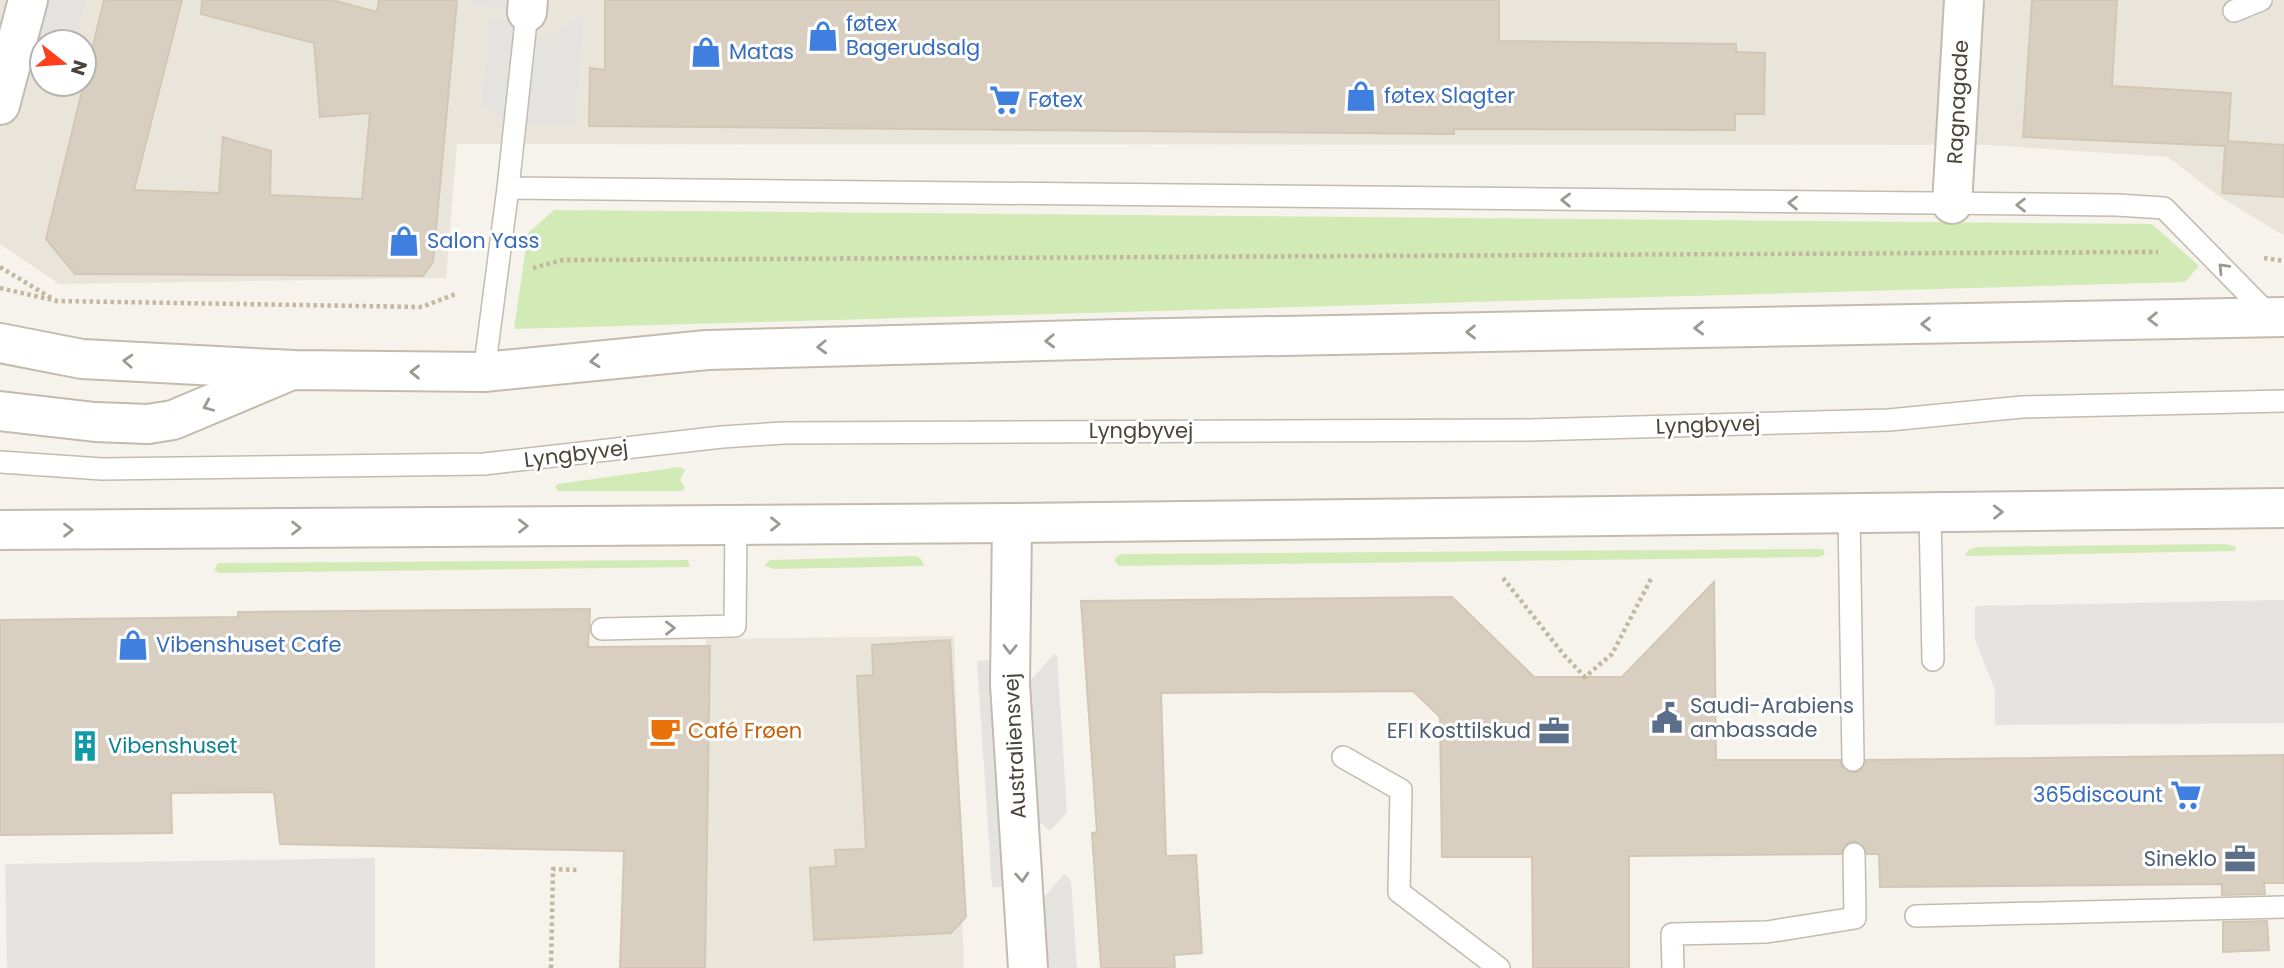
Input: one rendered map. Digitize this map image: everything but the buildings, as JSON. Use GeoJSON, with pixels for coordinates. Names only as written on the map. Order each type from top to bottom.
{"type":"FeatureCollection","features":[{"type":"Feature","properties":{"kind":"street"},"geometry":{"type":"LineString","coordinates":[[0,105],[28,0]]}},
{"type":"Feature","properties":{"kind":"street","name":"Ragnagade"},"geometry":{"type":"LineString","coordinates":[[1952,205],[1964,0]]}},
{"type":"Feature","properties":{"kind":"street"},"geometry":{"type":"LineString","coordinates":[[0,343],[82,359],[294,370],[484,372],[707,350],[2277,317]]}},
{"type":"Feature","properties":{"kind":"street"},"geometry":{"type":"LineString","coordinates":[[0,411],[94,422],[161,422],[173,420],[294,370]]}},
{"type":"Feature","properties":{"kind":"street"},"geometry":{"type":"LineString","coordinates":[[0,530],[1012,523],[2284,508]]}},
{"type":"Feature","properties":{"kind":"street"},"geometry":{"type":"LineString","coordinates":[[2235,509],[2284,527]]}},
{"type":"Feature","properties":{"kind":"street","name":"Australiensvej"},"geometry":{"type":"LineString","coordinates":[[1012,523],[1010,684],[1028,968]]}},
{"type":"Feature","properties":{"kind":"lane"},"geometry":{"type":"LineString","coordinates":[[2234,11],[2261,0]]}},
{"type":"Feature","properties":{"kind":"lane"},"geometry":{"type":"LineString","coordinates":[[484,372],[508,188],[527,6]]}},
{"type":"Feature","properties":{"kind":"lane"},"geometry":{"type":"LineString","coordinates":[[508,188],[2164,208],[2277,317]]}},
{"type":"Feature","properties":{"kind":"lane","name":"Lyngbyvej"},"geometry":{"type":"LineString","coordinates":[[0,462],[102,469],[484,464],[722,437],[783,433],[1530,430],[1889,420],[2022,407],[2284,401]]}},
{"type":"Feature","properties":{"kind":"lane"},"geometry":{"type":"LineString","coordinates":[[1930,512],[1933,660]]}},
{"type":"Feature","properties":{"kind":"lane"},"geometry":{"type":"LineString","coordinates":[[1849,514],[1853,760]]}},
{"type":"Feature","properties":{"kind":"lane"},"geometry":{"type":"LineString","coordinates":[[602,629],[735,626],[736,525]]}},
{"type":"Feature","properties":{"kind":"lane"},"geometry":{"type":"LineString","coordinates":[[1343,757],[1401,790],[1399,892],[1499,968]]}},
{"type":"Feature","properties":{"kind":"lane"},"geometry":{"type":"LineString","coordinates":[[1673,968],[1672,934],[1767,932],[1855,918],[1854,854]]}},
{"type":"Feature","properties":{"kind":"lane"},"geometry":{"type":"LineString","coordinates":[[1916,916],[2284,907]]}},
{"type":"Feature","properties":{"kind":"path"},"geometry":{"type":"LineString","coordinates":[[0,288],[57,301],[422,307],[496,278],[563,260],[2207,252]]}},
{"type":"Feature","properties":{"kind":"path"},"geometry":{"type":"LineString","coordinates":[[0,267],[57,301]]}},
{"type":"Feature","properties":{"kind":"path"},"geometry":{"type":"LineString","coordinates":[[1503,578],[1564,655],[1585,677],[1612,654],[1652,577]]}},
{"type":"Feature","properties":{"kind":"path"},"geometry":{"type":"LineString","coordinates":[[551,968],[553,869],[578,870]]}},
{"type":"Feature","properties":{"kind":"shaded area"},"geometry":{"type":"Polygon","coordinates":[[[0,0],[2284,0],[2284,236],[2216,194],[2168,157],[1987,145],[457,144],[446,278],[59,284],[0,244],[0,0]]]}},
{"type":"Feature","properties":{"kind":"shaded area"},"geometry":{"type":"Polygon","coordinates":[[[48,0],[86,0],[79,28],[41,28],[48,0]]]}},
{"type":"Feature","properties":{"kind":"shaded area"},"geometry":{"type":"Polygon","coordinates":[[[468,0],[543,0],[540,13],[468,5],[468,0]]]}},
{"type":"Feature","properties":{"kind":"shaded area"},"geometry":{"type":"Polygon","coordinates":[[[583,15],[576,127],[511,123],[482,106],[489,19],[539,21],[538,40],[583,15]]]}},
{"type":"Feature","properties":{"kind":"shaded area"},"geometry":{"type":"Polygon","coordinates":[[[2284,600],[2284,723],[1995,725],[1995,690],[1975,640],[1975,606],[2284,600]]]}},
{"type":"Feature","properties":{"kind":"shaded area"},"geometry":{"type":"Polygon","coordinates":[[[954,636],[964,968],[701,968],[706,639],[954,636]]]}},
{"type":"Feature","properties":{"kind":"shaded area"},"geometry":{"type":"Polygon","coordinates":[[[1054,654],[1057,656],[1067,812],[1050,831],[1036,819],[1028,683],[1054,654]]]}},
{"type":"Feature","properties":{"kind":"shaded area"},"geometry":{"type":"Polygon","coordinates":[[[990,660],[1005,887],[992,887],[977,661],[990,660]]]}},
{"type":"Feature","properties":{"kind":"shaded area"},"geometry":{"type":"Polygon","coordinates":[[[375,858],[375,968],[7,968],[5,864],[375,858]]]}},
{"type":"Feature","properties":{"kind":"shaded area"},"geometry":{"type":"Polygon","coordinates":[[[1064,874],[1071,880],[1077,968],[1046,968],[1042,900],[1064,874]]]}},
{"type":"Feature","properties":{"kind":"green space"},"geometry":{"type":"Polygon","coordinates":[[[554,210],[2152,224],[2199,266],[2185,282],[514,329],[528,233],[554,210]]]}},
{"type":"Feature","properties":{"kind":"green space"},"geometry":{"type":"Polygon","coordinates":[[[679,467],[685,470],[680,480],[685,488],[682,491],[558,491],[555,487],[558,484],[679,467]]]}},
{"type":"Feature","properties":{"kind":"green space"},"geometry":{"type":"Polygon","coordinates":[[[2226,544],[2236,547],[2235,551],[1965,556],[1968,550],[1978,547],[2226,544]]]}},
{"type":"Feature","properties":{"kind":"green space"},"geometry":{"type":"Polygon","coordinates":[[[1825,551],[1824,555],[1819,557],[1119,566],[1115,562],[1116,557],[1121,554],[1825,551]]]}},
{"type":"Feature","properties":{"kind":"green space"},"geometry":{"type":"Polygon","coordinates":[[[917,556],[924,566],[774,569],[764,566],[770,560],[917,556]]]}},
{"type":"Feature","properties":{"kind":"green space"},"geometry":{"type":"Polygon","coordinates":[[[688,560],[690,567],[219,573],[214,570],[218,563],[688,560]]]}},
{"type":"Feature","properties":{"kind":"place","name":"føtex Bagerudsalg"},"geometry":{"type":"Point","coordinates":[823,36]}},
{"type":"Feature","properties":{"kind":"place","name":"Matas"},"geometry":{"type":"Point","coordinates":[706,52]}},
{"type":"Feature","properties":{"kind":"place","name":"føtex Slagter"},"geometry":{"type":"Point","coordinates":[1361,96]}},
{"type":"Feature","properties":{"kind":"place","name":"Føtex"},"geometry":{"type":"Point","coordinates":[1005,100]}},
{"type":"Feature","properties":{"kind":"place","name":"Salon Yass"},"geometry":{"type":"Point","coordinates":[404,241]}},
{"type":"Feature","properties":{"kind":"place","name":"Vibenshuset Cafe"},"geometry":{"type":"Point","coordinates":[133,645]}},
{"type":"Feature","properties":{"kind":"place","name":"Saudi-Arabiens ambassade"},"geometry":{"type":"Point","coordinates":[1667,718]}},
{"type":"Feature","properties":{"kind":"place","name":"Café Frøen"},"geometry":{"type":"Point","coordinates":[665,731]}},
{"type":"Feature","properties":{"kind":"place","name":"EFI Kosttilskud"},"geometry":{"type":"Point","coordinates":[1554,731]}},
{"type":"Feature","properties":{"kind":"place","name":"Vibenshuset"},"geometry":{"type":"Point","coordinates":[85,746]}},
{"type":"Feature","properties":{"kind":"place","name":"365discount"},"geometry":{"type":"Point","coordinates":[2186,795]}},
{"type":"Feature","properties":{"kind":"place","name":"Sineklo"},"geometry":{"type":"Point","coordinates":[2240,859]}}]}
